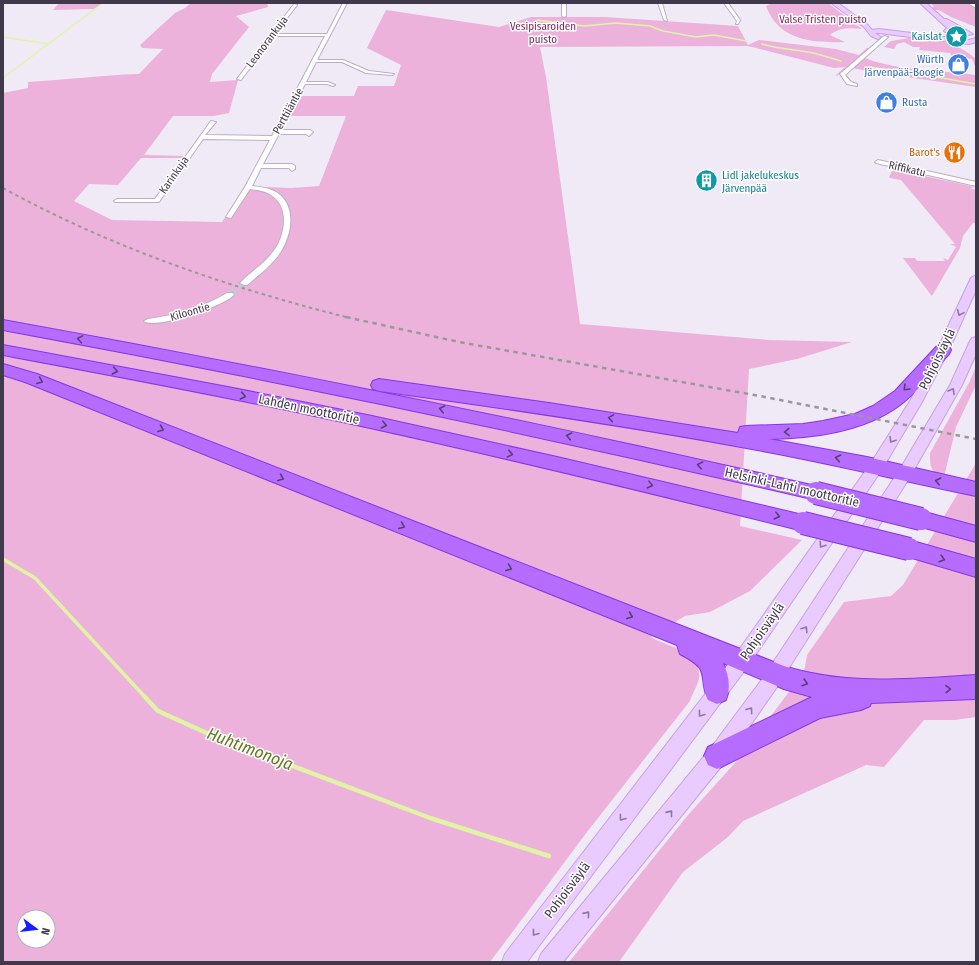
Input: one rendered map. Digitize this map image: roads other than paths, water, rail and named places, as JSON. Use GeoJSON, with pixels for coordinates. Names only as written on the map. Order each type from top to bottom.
{"type":"FeatureCollection","features":[{"type":"Feature","properties":{"kind":"highway","name":"Lahden moottoritie"},"geometry":{"type":"LineString","coordinates":[[3,325],[188,358],[382,397],[607,445]]}},
{"type":"Feature","properties":{"kind":"highway","name":"Lahden moottoritie"},"geometry":{"type":"LineString","coordinates":[[3,350],[307,409],[612,476],[909,549],[976,568]]}},
{"type":"Feature","properties":{"kind":"highway"},"geometry":{"type":"LineString","coordinates":[[650,424],[727,432],[758,433],[794,432],[841,424],[877,411],[894,400],[943,350]]}},
{"type":"Feature","properties":{"kind":"highway"},"geometry":{"type":"LineString","coordinates":[[188,358],[513,403],[650,424],[831,457],[976,489]]}},
{"type":"Feature","properties":{"kind":"highway"},"geometry":{"type":"LineString","coordinates":[[3,369],[31,378],[660,628],[810,685],[846,690],[917,690],[976,687]]}},
{"type":"Feature","properties":{"kind":"highway","name":"Helsinki-Lahti moottoritie"},"geometry":{"type":"LineString","coordinates":[[607,445],[816,493],[976,534]]}},
{"type":"Feature","properties":{"kind":"highway"},"geometry":{"type":"LineString","coordinates":[[660,628],[678,642],[700,652],[714,667],[718,678],[717,692]]}},
{"type":"Feature","properties":{"kind":"highway"},"geometry":{"type":"LineString","coordinates":[[717,756],[816,708],[834,702],[917,690]]}},
{"type":"Feature","properties":{"kind":"main road"},"geometry":{"type":"LineString","coordinates":[[834,3],[866,26],[887,35]]}},
{"type":"Feature","properties":{"kind":"main road"},"geometry":{"type":"LineString","coordinates":[[923,3],[941,19],[974,40]]}},
{"type":"Feature","properties":{"kind":"main road"},"geometry":{"type":"LineString","coordinates":[[941,19],[942,22],[951,28],[942,37]]}},
{"type":"Feature","properties":{"kind":"main road"},"geometry":{"type":"LineString","coordinates":[[866,26],[873,34],[916,35],[974,40]]}},
{"type":"Feature","properties":{"kind":"main road"},"geometry":{"type":"LineString","coordinates":[[947,31],[974,40]]}},
{"type":"Feature","properties":{"kind":"main road","name":"Pohjoisväylä"},"geometry":{"type":"LineString","coordinates":[[513,962],[742,660],[876,467],[916,402],[943,350],[976,278]]}},
{"type":"Feature","properties":{"kind":"main road","name":"Pohjoisväylä"},"geometry":{"type":"LineString","coordinates":[[549,962],[717,756],[776,673],[905,473],[956,385],[976,341]]}},
{"type":"Feature","properties":{"kind":"street","name":"Perttiläntie"},"geometry":{"type":"LineString","coordinates":[[229,217],[248,187],[346,3]]}},
{"type":"Feature","properties":{"kind":"street"},"geometry":{"type":"LineString","coordinates":[[564,3],[564,16]]}},
{"type":"Feature","properties":{"kind":"street"},"geometry":{"type":"LineString","coordinates":[[660,3],[666,20]]}},
{"type":"Feature","properties":{"kind":"street"},"geometry":{"type":"LineString","coordinates":[[726,3],[739,21],[737,24]]}},
{"type":"Feature","properties":{"kind":"street"},"geometry":{"type":"LineString","coordinates":[[970,3],[976,7]]}},
{"type":"Feature","properties":{"kind":"street","name":"Leonorankuja"},"geometry":{"type":"LineString","coordinates":[[239,79],[295,5]]}},
{"type":"Feature","properties":{"kind":"street"},"geometry":{"type":"LineString","coordinates":[[873,34],[878,44]]}},
{"type":"Feature","properties":{"kind":"street"},"geometry":{"type":"LineString","coordinates":[[273,35],[329,35]]}},
{"type":"Feature","properties":{"kind":"street"},"geometry":{"type":"LineString","coordinates":[[856,85],[849,83],[842,75],[887,35]]}},
{"type":"Feature","properties":{"kind":"street"},"geometry":{"type":"LineString","coordinates":[[316,61],[343,61],[368,72],[392,74]]}},
{"type":"Feature","properties":{"kind":"street"},"geometry":{"type":"LineString","coordinates":[[304,83],[328,83],[333,85]]}},
{"type":"Feature","properties":{"kind":"street","name":"Karinkuja"},"geometry":{"type":"LineString","coordinates":[[117,201],[156,201],[213,122]]}},
{"type":"Feature","properties":{"kind":"street"},"geometry":{"type":"LineString","coordinates":[[277,132],[310,132],[309,134]]}},
{"type":"Feature","properties":{"kind":"street"},"geometry":{"type":"LineString","coordinates":[[201,137],[273,138]]}},
{"type":"Feature","properties":{"kind":"street","name":"Riffikatu"},"geometry":{"type":"LineString","coordinates":[[878,162],[976,184]]}},
{"type":"Feature","properties":{"kind":"street"},"geometry":{"type":"LineString","coordinates":[[258,166],[292,166],[292,168]]}},
{"type":"Feature","properties":{"kind":"street","name":"Riffikatu"},"geometry":{"type":"LineString","coordinates":[[937,175],[976,178]]}},
{"type":"Feature","properties":{"kind":"street"},"geometry":{"type":"LineString","coordinates":[[244,283],[276,254],[288,232],[288,220],[285,208],[277,196],[268,191],[248,187]]}},
{"type":"Feature","properties":{"kind":"street","name":"Kiloontie"},"geometry":{"type":"LineString","coordinates":[[148,321],[178,317],[196,312],[213,306],[230,295]]}},
{"type":"Feature","properties":{"kind":"waterway"},"geometry":{"type":"LineString","coordinates":[[48,44],[103,3]]}},
{"type":"Feature","properties":{"kind":"waterway"},"geometry":{"type":"LineString","coordinates":[[537,20],[584,26],[616,23],[650,26],[663,31],[696,37],[714,35],[746,41]]}},
{"type":"Feature","properties":{"kind":"waterway"},"geometry":{"type":"LineString","coordinates":[[3,37],[48,44]]}},
{"type":"Feature","properties":{"kind":"waterway"},"geometry":{"type":"LineString","coordinates":[[3,78],[48,44]]}},
{"type":"Feature","properties":{"kind":"waterway"},"geometry":{"type":"LineString","coordinates":[[762,44],[812,53],[841,61]]}},
{"type":"Feature","properties":{"kind":"waterway"},"geometry":{"type":"LineString","coordinates":[[869,67],[922,75]]}},
{"type":"Feature","properties":{"kind":"waterway"},"geometry":{"type":"LineString","coordinates":[[936,77],[976,84]]}},
{"type":"Feature","properties":{"kind":"waterway","name":"Huhtimonoja"},"geometry":{"type":"LineString","coordinates":[[3,559],[35,578],[145,697]]}},
{"type":"Feature","properties":{"kind":"waterway","name":"Huhtimonoja"},"geometry":{"type":"LineString","coordinates":[[144,696],[158,711],[211,735],[430,818],[549,856]]}},
{"type":"Feature","properties":{"kind":"tunnel"},"geometry":{"type":"LineString","coordinates":[[230,295],[244,283]]}},
{"type":"Feature","properties":{"kind":"railway"},"geometry":{"type":"LineString","coordinates":[[3,188],[44,210],[129,248],[216,280],[347,317]]}},
{"type":"Feature","properties":{"kind":"railway"},"geometry":{"type":"LineString","coordinates":[[347,317],[459,342],[760,396],[976,439]]}},
{"type":"Feature","properties":{"kind":"place","name":"Kaislat"},"geometry":{"type":"Point","coordinates":[957,36]}},
{"type":"Feature","properties":{"kind":"place","name":"Würth Järvenpää-Boogie"},"geometry":{"type":"Point","coordinates":[959,65]}},
{"type":"Feature","properties":{"kind":"place","name":"Rusta"},"geometry":{"type":"Point","coordinates":[886,102]}},
{"type":"Feature","properties":{"kind":"place","name":"Barot's"},"geometry":{"type":"Point","coordinates":[955,152]}},
{"type":"Feature","properties":{"kind":"place","name":"Lidl jakelukeskus Järvenpää"},"geometry":{"type":"Point","coordinates":[706,181]}},
{"type":"Feature","properties":{"kind":"park label","name":"Valse Tristen puisto"},"geometry":{"type":"Point","coordinates":[823,19]}},
{"type":"Feature","properties":{"kind":"park label","name":"Vesipisaroiden puisto"},"geometry":{"type":"Point","coordinates":[543,32]}}]}
